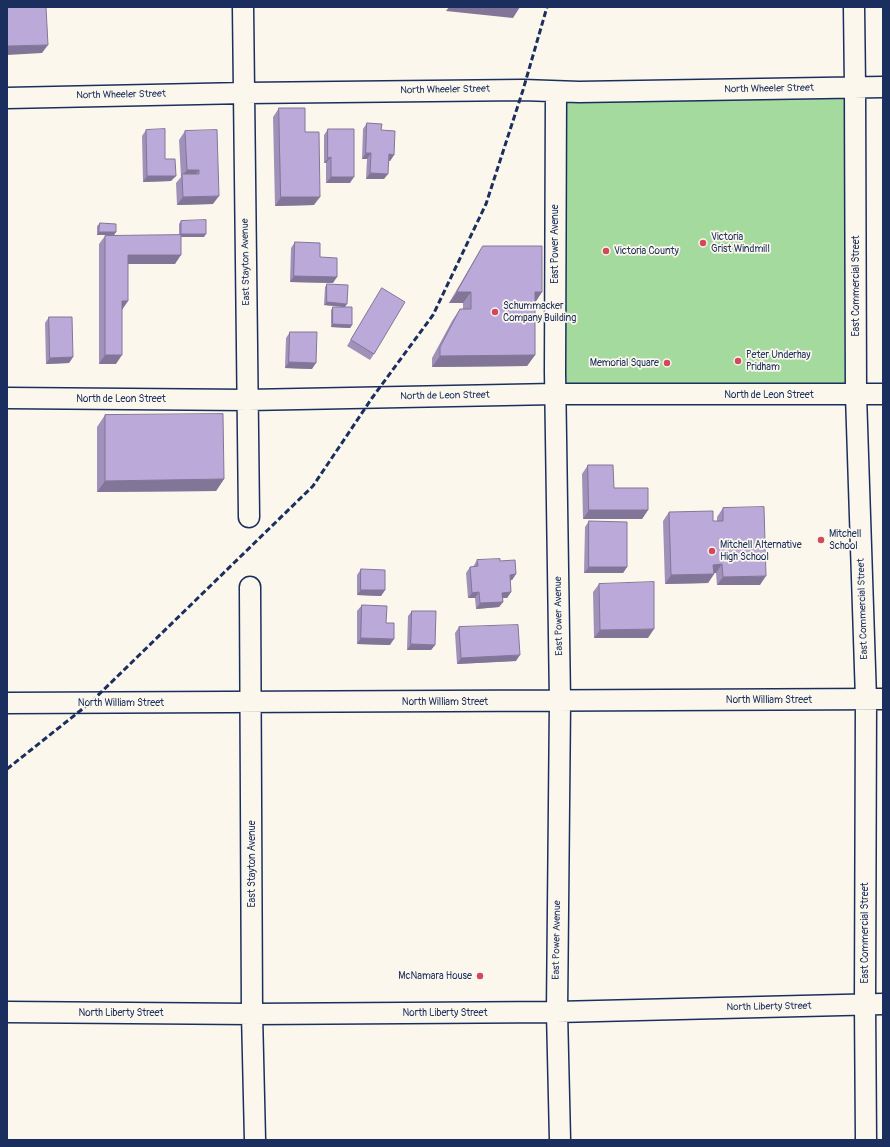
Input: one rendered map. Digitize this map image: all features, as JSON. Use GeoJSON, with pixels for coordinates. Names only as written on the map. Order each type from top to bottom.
{"type":"FeatureCollection","features":[{"type":"Feature","properties":{"kind":"street","name":"East Stayton Avenue"},"geometry":{"type":"LineString","coordinates":[[243,7],[249,517]]}},
{"type":"Feature","properties":{"kind":"street","name":"East Commercial Street"},"geometry":{"type":"LineString","coordinates":[[854,7],[856,87],[856,395],[875,699],[874,1004],[866,1140]]}},
{"type":"Feature","properties":{"kind":"street","name":"North Wheeler Street"},"geometry":{"type":"LineString","coordinates":[[7,98],[245,93],[523,90],[556,92],[883,87]]}},
{"type":"Feature","properties":{"kind":"street","name":"East Power Avenue"},"geometry":{"type":"LineString","coordinates":[[556,92],[555,394],[560,701],[557,1012],[560,1140]]}},
{"type":"Feature","properties":{"kind":"street","name":"North de Leon Street"},"geometry":{"type":"LineString","coordinates":[[7,398],[248,400],[555,394],[883,394]]}},
{"type":"Feature","properties":{"kind":"street","name":"East Stayton Avenue"},"geometry":{"type":"LineString","coordinates":[[250,587],[252,702],[252,1014],[255,1140]]}},
{"type":"Feature","properties":{"kind":"street","name":"North William Street"},"geometry":{"type":"LineString","coordinates":[[7,703],[875,699]]}},
{"type":"Feature","properties":{"kind":"street","name":"North Liberty Street"},"geometry":{"type":"LineString","coordinates":[[7,1012],[252,1014],[557,1012],[874,1004]]}},
{"type":"Feature","properties":{"kind":"green space"},"geometry":{"type":"Polygon","coordinates":[[[849,93],[852,390],[559,390],[559,98],[849,93]]]}},
{"type":"Feature","properties":{"kind":"building"},"geometry":{"type":"Polygon","coordinates":[[[7,7],[46,7],[48,45],[7,46],[7,7]]]}},
{"type":"Feature","properties":{"kind":"building"},"geometry":{"type":"Polygon","coordinates":[[[279,108],[305,108],[305,132],[319,132],[320,197],[281,197],[279,108]]]}},
{"type":"Feature","properties":{"kind":"building"},"geometry":{"type":"Polygon","coordinates":[[[367,123],[382,124],[381,130],[395,131],[394,155],[389,154],[388,174],[370,173],[371,153],[366,153],[367,123]]]}},
{"type":"Feature","properties":{"kind":"building"},"geometry":{"type":"Polygon","coordinates":[[[165,129],[165,159],[175,159],[176,176],[147,176],[146,130],[165,129]]]}},
{"type":"Feature","properties":{"kind":"building"},"geometry":{"type":"Polygon","coordinates":[[[328,129],[354,129],[354,177],[331,177],[331,157],[328,158],[328,129]]]}},
{"type":"Feature","properties":{"kind":"building"},"geometry":{"type":"Polygon","coordinates":[[[217,130],[219,196],[183,197],[182,174],[199,174],[199,170],[187,170],[185,131],[217,130]]]}},
{"type":"Feature","properties":{"kind":"building"},"geometry":{"type":"Polygon","coordinates":[[[206,220],[206,234],[181,234],[181,221],[206,220]]]}},
{"type":"Feature","properties":{"kind":"building"},"geometry":{"type":"Polygon","coordinates":[[[100,223],[116,224],[116,232],[99,232],[100,223]]]}},
{"type":"Feature","properties":{"kind":"building"},"geometry":{"type":"Polygon","coordinates":[[[181,235],[181,255],[128,255],[128,301],[122,301],[122,355],[105,355],[105,236],[181,235]]]}},
{"type":"Feature","properties":{"kind":"building"},"geometry":{"type":"Polygon","coordinates":[[[295,242],[320,243],[320,257],[337,258],[337,277],[294,276],[295,242]]]}},
{"type":"Feature","properties":{"kind":"building","name":"Schummacker Company Building"},"geometry":{"type":"Polygon","coordinates":[[[483,246],[542,246],[542,292],[535,292],[535,355],[440,356],[440,347],[460,309],[471,309],[471,292],[457,292],[483,246]]]}},
{"type":"Feature","properties":{"kind":"building"},"geometry":{"type":"Polygon","coordinates":[[[327,284],[348,285],[347,304],[327,302],[327,284]]]}},
{"type":"Feature","properties":{"kind":"building"},"geometry":{"type":"Polygon","coordinates":[[[382,288],[405,302],[374,354],[351,340],[382,288]]]}},
{"type":"Feature","properties":{"kind":"building"},"geometry":{"type":"Polygon","coordinates":[[[333,307],[352,307],[352,325],[333,324],[333,307]]]}},
{"type":"Feature","properties":{"kind":"building"},"geometry":{"type":"Polygon","coordinates":[[[49,317],[72,317],[73,357],[50,358],[49,317]]]}},
{"type":"Feature","properties":{"kind":"building"},"geometry":{"type":"Polygon","coordinates":[[[290,332],[317,332],[316,363],[289,362],[290,332]]]}},
{"type":"Feature","properties":{"kind":"building"},"geometry":{"type":"Polygon","coordinates":[[[223,414],[224,479],[105,481],[105,415],[223,414]]]}},
{"type":"Feature","properties":{"kind":"building"},"geometry":{"type":"Polygon","coordinates":[[[588,465],[613,465],[614,488],[648,488],[648,510],[589,510],[588,465]]]}},
{"type":"Feature","properties":{"kind":"building","name":"Mitchell Alternative High School"},"geometry":{"type":"Polygon","coordinates":[[[764,507],[766,576],[723,577],[722,564],[713,565],[714,574],[671,575],[669,512],[713,511],[713,521],[723,521],[723,508],[764,507]]]}},
{"type":"Feature","properties":{"kind":"building"},"geometry":{"type":"Polygon","coordinates":[[[589,521],[627,522],[627,567],[589,567],[589,521]]]}},
{"type":"Feature","properties":{"kind":"building"},"geometry":{"type":"Polygon","coordinates":[[[500,559],[500,561],[515,560],[516,574],[510,575],[511,592],[502,593],[503,602],[480,603],[479,592],[472,593],[470,567],[478,566],[477,560],[500,559]]]}},
{"type":"Feature","properties":{"kind":"building"},"geometry":{"type":"Polygon","coordinates":[[[361,569],[385,570],[385,590],[361,590],[361,569]]]}},
{"type":"Feature","properties":{"kind":"building"},"geometry":{"type":"Polygon","coordinates":[[[654,582],[654,629],[600,630],[599,584],[654,582]]]}},
{"type":"Feature","properties":{"kind":"building"},"geometry":{"type":"Polygon","coordinates":[[[362,605],[387,606],[386,623],[394,623],[394,639],[361,638],[362,605]]]}},
{"type":"Feature","properties":{"kind":"building"},"geometry":{"type":"Polygon","coordinates":[[[412,611],[436,611],[435,645],[411,644],[412,611]]]}},
{"type":"Feature","properties":{"kind":"building"},"geometry":{"type":"Polygon","coordinates":[[[518,625],[520,655],[461,658],[459,627],[518,625]]]}},
{"type":"Feature","properties":{"kind":"railway"},"geometry":{"type":"LineString","coordinates":[[7,769],[90,703],[313,486],[372,398],[433,315],[486,204],[523,90],[547,7]]}},
{"type":"Feature","properties":{"kind":"place","name":"Victoria Grist Windmill"},"geometry":{"type":"Point","coordinates":[703,243]}},
{"type":"Feature","properties":{"kind":"place","name":"Victoria County"},"geometry":{"type":"Point","coordinates":[606,251]}},
{"type":"Feature","properties":{"kind":"place","name":"Schummacker Company Building"},"geometry":{"type":"Point","coordinates":[495,312]}},
{"type":"Feature","properties":{"kind":"place","name":"Peter Underhay Pridham"},"geometry":{"type":"Point","coordinates":[738,361]}},
{"type":"Feature","properties":{"kind":"place","name":"Memorial Square"},"geometry":{"type":"Point","coordinates":[667,363]}},
{"type":"Feature","properties":{"kind":"place","name":"Mitchell School"},"geometry":{"type":"Point","coordinates":[821,540]}},
{"type":"Feature","properties":{"kind":"place","name":"Mitchell Alternative High School"},"geometry":{"type":"Point","coordinates":[712,551]}},
{"type":"Feature","properties":{"kind":"place","name":"McNamara House"},"geometry":{"type":"Point","coordinates":[480,976]}}]}
